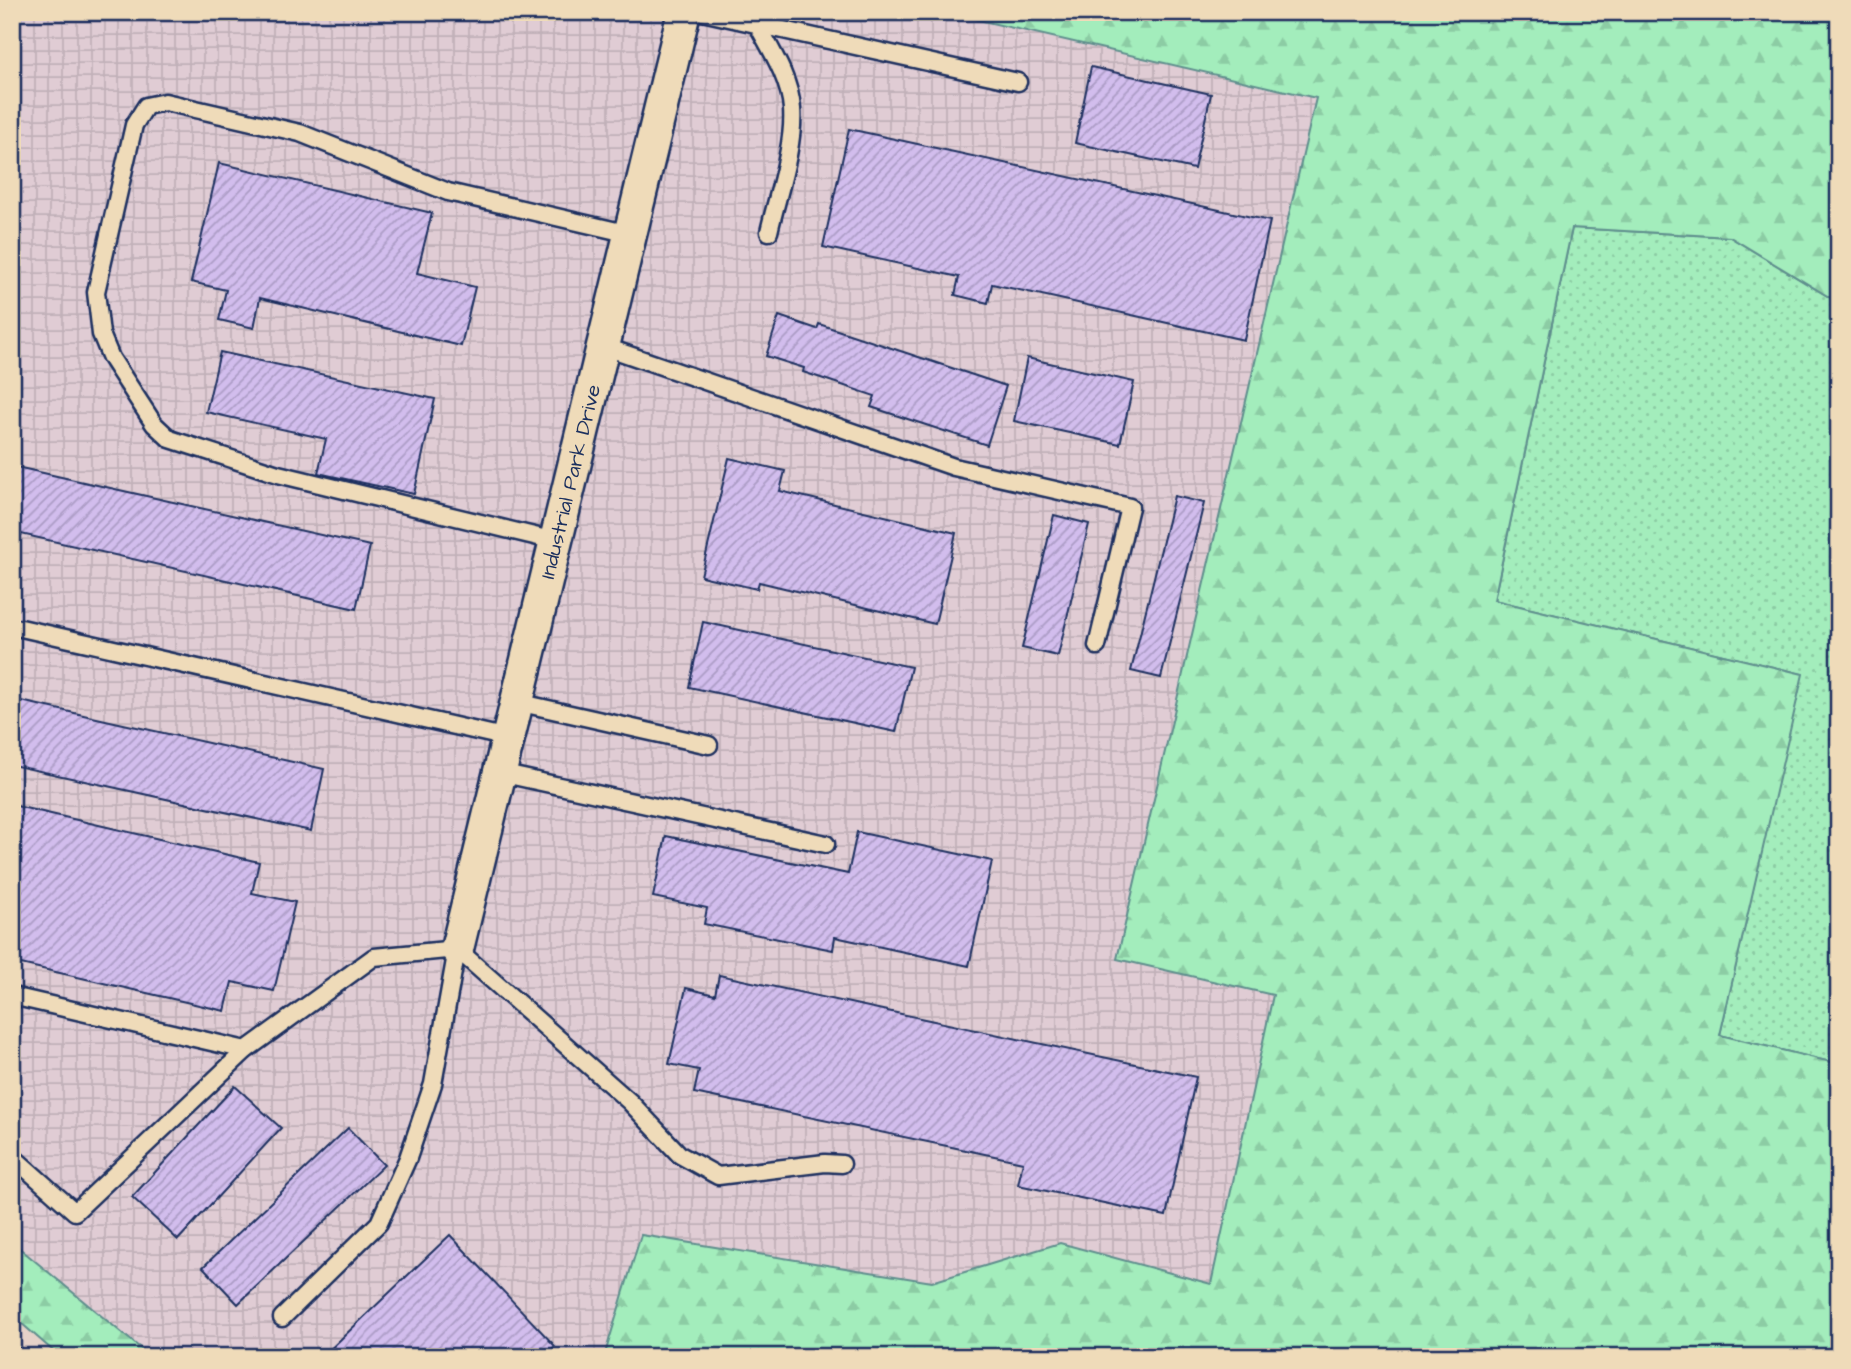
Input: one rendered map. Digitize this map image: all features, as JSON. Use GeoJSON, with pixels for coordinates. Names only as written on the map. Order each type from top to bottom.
{"type":"FeatureCollection","features":[{"type":"Feature","properties":{"kind":"street","name":"Industrial Park Drive"},"geometry":{"type":"LineString","coordinates":[[457,949],[684,12]]}},
{"type":"Feature","properties":{"kind":"lane"},"geometry":{"type":"LineString","coordinates":[[702,12],[1018,82]]}},
{"type":"Feature","properties":{"kind":"lane"},"geometry":{"type":"LineString","coordinates":[[757,24],[783,77],[792,108],[792,127],[769,232]]}},
{"type":"Feature","properties":{"kind":"lane"},"geometry":{"type":"LineString","coordinates":[[555,541],[278,474],[170,439],[154,424],[111,358],[102,334],[96,292],[134,125],[146,106],[165,103],[208,111],[300,133],[448,192],[630,234]]}},
{"type":"Feature","properties":{"kind":"lane"},"geometry":{"type":"LineString","coordinates":[[603,346],[954,467],[1130,507],[1097,646]]}},
{"type":"Feature","properties":{"kind":"lane"},"geometry":{"type":"LineString","coordinates":[[21,628],[508,738]]}},
{"type":"Feature","properties":{"kind":"lane"},"geometry":{"type":"LineString","coordinates":[[517,702],[709,745]]}},
{"type":"Feature","properties":{"kind":"lane"},"geometry":{"type":"LineString","coordinates":[[500,773],[826,844]]}},
{"type":"Feature","properties":{"kind":"lane"},"geometry":{"type":"LineString","coordinates":[[282,1318],[379,1223],[408,1158],[433,1084],[457,949]]}},
{"type":"Feature","properties":{"kind":"lane"},"geometry":{"type":"LineString","coordinates":[[12,1156],[75,1212],[246,1050],[374,957],[457,949],[630,1102],[680,1155],[699,1166],[718,1176],[825,1163],[842,1164]]}},
{"type":"Feature","properties":{"kind":"lane"},"geometry":{"type":"LineString","coordinates":[[12,996],[246,1050]]}},
{"type":"Feature","properties":{"kind":"shaded area"},"geometry":{"type":"Polygon","coordinates":[[[12,12],[944,12],[1316,98],[1118,958],[1273,995],[1211,1284],[1060,1243],[932,1282],[641,1235],[604,1357],[151,1357],[12,1242],[12,12]]]}},
{"type":"Feature","properties":{"kind":"green space"},"geometry":{"type":"Polygon","coordinates":[[[944,12],[1839,12],[1839,303],[1730,237],[1572,228],[1494,600],[1803,674],[1720,1035],[1839,1064],[1839,1357],[604,1357],[641,1235],[932,1282],[1060,1243],[1211,1284],[1273,995],[1117,959],[1316,98],[944,12]]]}},
{"type":"Feature","properties":{"kind":"green space"},"geometry":{"type":"Polygon","coordinates":[[[1572,228],[1730,237],[1839,303],[1839,1064],[1720,1035],[1802,674],[1494,600],[1572,228]]]}},
{"type":"Feature","properties":{"kind":"green space"},"geometry":{"type":"Polygon","coordinates":[[[12,1242],[151,1357],[60,1357],[12,1315],[12,1242]]]}},
{"type":"Feature","properties":{"kind":"building"},"geometry":{"type":"Polygon","coordinates":[[[1091,67],[1211,94],[1194,169],[1075,143],[1091,67]]]}},
{"type":"Feature","properties":{"kind":"building"},"geometry":{"type":"Polygon","coordinates":[[[849,129],[1270,221],[1244,340],[992,284],[988,303],[955,295],[959,277],[823,247],[849,129]]]}},
{"type":"Feature","properties":{"kind":"building"},"geometry":{"type":"Polygon","coordinates":[[[219,163],[432,213],[417,273],[475,287],[461,346],[260,298],[254,328],[219,320],[226,290],[191,282],[219,163]]]}},
{"type":"Feature","properties":{"kind":"building"},"geometry":{"type":"Polygon","coordinates":[[[779,316],[817,329],[819,324],[1006,386],[987,445],[871,407],[875,396],[803,372],[804,368],[766,356],[779,316]]]}},
{"type":"Feature","properties":{"kind":"building"},"geometry":{"type":"Polygon","coordinates":[[[220,352],[435,399],[414,494],[318,473],[326,439],[206,412],[220,352]]]}},
{"type":"Feature","properties":{"kind":"building"},"geometry":{"type":"Polygon","coordinates":[[[1027,358],[1134,382],[1120,444],[1014,421],[1027,358]]]}},
{"type":"Feature","properties":{"kind":"building"},"geometry":{"type":"Polygon","coordinates":[[[729,458],[785,471],[780,491],[956,533],[935,624],[759,582],[757,589],[701,576],[729,458]]]}},
{"type":"Feature","properties":{"kind":"building"},"geometry":{"type":"Polygon","coordinates":[[[12,466],[370,546],[356,609],[12,532],[12,466]]]}},
{"type":"Feature","properties":{"kind":"building"},"geometry":{"type":"Polygon","coordinates":[[[1174,496],[1204,503],[1161,678],[1131,671],[1174,496]]]}},
{"type":"Feature","properties":{"kind":"building"},"geometry":{"type":"Polygon","coordinates":[[[1054,515],[1089,524],[1058,656],[1022,648],[1054,515]]]}},
{"type":"Feature","properties":{"kind":"building"},"geometry":{"type":"Polygon","coordinates":[[[703,622],[911,667],[896,732],[689,687],[703,622]]]}},
{"type":"Feature","properties":{"kind":"building"},"geometry":{"type":"Polygon","coordinates":[[[12,699],[324,769],[311,831],[12,765],[12,699]]]}},
{"type":"Feature","properties":{"kind":"building"},"geometry":{"type":"Polygon","coordinates":[[[12,805],[259,862],[252,893],[295,902],[274,991],[232,982],[225,1011],[12,962],[12,805]]]}},
{"type":"Feature","properties":{"kind":"building"},"geometry":{"type":"Polygon","coordinates":[[[857,832],[992,861],[969,966],[835,937],[833,950],[704,924],[707,908],[653,897],[666,836],[848,874],[857,832]]]}},
{"type":"Feature","properties":{"kind":"building"},"geometry":{"type":"Polygon","coordinates":[[[719,975],[1196,1077],[1166,1216],[1018,1185],[1023,1162],[694,1093],[699,1070],[669,1064],[686,988],[715,995],[719,975]]]}},
{"type":"Feature","properties":{"kind":"building"},"geometry":{"type":"Polygon","coordinates":[[[235,1086],[281,1128],[178,1240],[132,1197],[235,1086]]]}},
{"type":"Feature","properties":{"kind":"building"},"geometry":{"type":"Polygon","coordinates":[[[348,1128],[384,1165],[238,1304],[203,1267],[348,1128]]]}},
{"type":"Feature","properties":{"kind":"building"},"geometry":{"type":"Polygon","coordinates":[[[450,1235],[555,1346],[544,1357],[322,1357],[450,1235]]]}},
{"type":"Feature","properties":{"kind":"railway"},"geometry":{"type":"LineString","coordinates":[[12,1343],[27,1357]]}}]}
